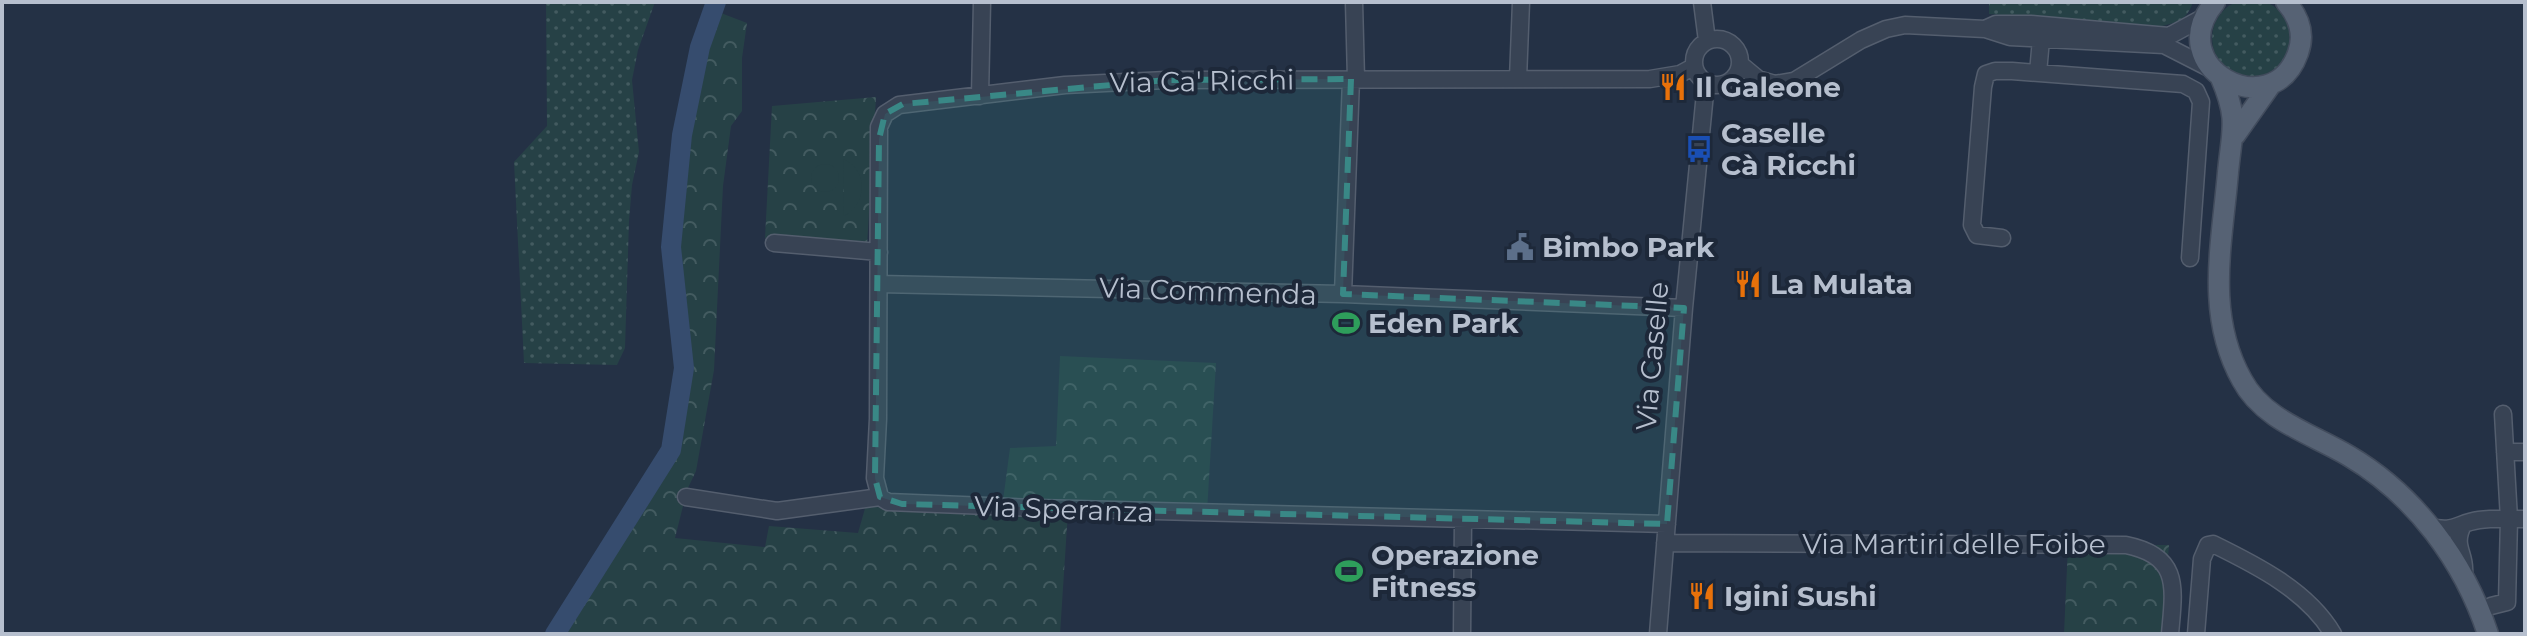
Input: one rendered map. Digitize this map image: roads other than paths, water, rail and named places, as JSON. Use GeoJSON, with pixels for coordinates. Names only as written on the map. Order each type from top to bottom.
{"type":"FeatureCollection","features":[{"type":"Feature","properties":{"kind":"main road"},"geometry":{"type":"LineString","coordinates":[[2235,135],[2271,84],[2295,62],[2301,45],[2301,30],[2295,12],[2286,2]]}},
{"type":"Feature","properties":{"kind":"main road"},"geometry":{"type":"LineString","coordinates":[[2210,9],[2200,40],[2204,56],[2232,103],[2235,135],[2228,175],[2218,308],[2227,348],[2242,381],[2268,412],[2370,470],[2409,503],[2429,526],[2464,578],[2488,634]]}},
{"type":"Feature","properties":{"kind":"main road"},"geometry":{"type":"LineString","coordinates":[[2216,74],[2236,85],[2252,88],[2271,84]]}},
{"type":"Feature","properties":{"kind":"street"},"geometry":{"type":"LineString","coordinates":[[980,96],[982,2]]}},
{"type":"Feature","properties":{"kind":"street"},"geometry":{"type":"LineString","coordinates":[[1343,294],[1354,79],[1354,2]]}},
{"type":"Feature","properties":{"kind":"street"},"geometry":{"type":"LineString","coordinates":[[1518,79],[1521,2]]}},
{"type":"Feature","properties":{"kind":"street"},"geometry":{"type":"LineString","coordinates":[[1702,2],[1707,41]]}},
{"type":"Feature","properties":{"kind":"street"},"geometry":{"type":"LineString","coordinates":[[1985,29],[1996,24],[2031,24],[2169,36],[2210,9]]}},
{"type":"Feature","properties":{"kind":"street"},"geometry":{"type":"LineString","coordinates":[[1728,81],[1740,64],[1738,52],[1734,45],[1719,39],[1707,41],[1695,55],[1693,67],[1696,75],[1706,83],[1719,85],[1728,81],[1758,79],[1775,84],[1794,81],[1844,48],[1886,29],[1905,25],[1985,29],[1997,34],[2041,39],[2153,43],[2164,45],[2216,74]]}},
{"type":"Feature","properties":{"kind":"street"},"geometry":{"type":"LineString","coordinates":[[2038,73],[2041,39]]}},
{"type":"Feature","properties":{"kind":"street"},"geometry":{"type":"LineString","coordinates":[[1740,64],[1758,79]]}},
{"type":"Feature","properties":{"kind":"street","name":"Via Ca' Ricchi"},"geometry":{"type":"LineString","coordinates":[[879,252],[879,127],[888,111],[899,105],[1115,82],[1650,79],[1680,74],[1693,67]]}},
{"type":"Feature","properties":{"kind":"street"},"geometry":{"type":"LineString","coordinates":[[2002,238],[1977,235],[1972,225],[1985,77],[1989,72],[2183,84],[2200,95],[2201,113],[2190,258]]}},
{"type":"Feature","properties":{"kind":"street","name":"Via Caselle"},"geometry":{"type":"LineString","coordinates":[[1658,634],[1706,83]]}},
{"type":"Feature","properties":{"kind":"street"},"geometry":{"type":"LineString","coordinates":[[774,243],[879,252],[875,478],[880,497]]}},
{"type":"Feature","properties":{"kind":"street","name":"Via Commenda"},"geometry":{"type":"LineString","coordinates":[[879,284],[1343,294],[1684,308]]}},
{"type":"Feature","properties":{"kind":"street"},"geometry":{"type":"LineString","coordinates":[[2491,606],[2507,602],[2517,519],[2505,452],[2503,414]]}},
{"type":"Feature","properties":{"kind":"street"},"geometry":{"type":"LineString","coordinates":[[2505,452],[2525,452]]}},
{"type":"Feature","properties":{"kind":"street","name":"Via Speranza"},"geometry":{"type":"LineString","coordinates":[[686,497],[777,511],[880,497],[902,504],[1667,524]]}},
{"type":"Feature","properties":{"kind":"street"},"geometry":{"type":"LineString","coordinates":[[2429,526],[2442,530],[2476,520],[2517,519]]}},
{"type":"Feature","properties":{"kind":"street"},"geometry":{"type":"LineString","coordinates":[[1462,634],[1463,520]]}},
{"type":"Feature","properties":{"kind":"street"},"geometry":{"type":"LineString","coordinates":[[2463,525],[2458,549],[2465,562],[2464,578]]}},
{"type":"Feature","properties":{"kind":"street","name":"Via Martiri delle Foibe"},"geometry":{"type":"LineString","coordinates":[[1665,543],[2126,545],[2150,551],[2169,572],[2173,588],[2170,634]]}},
{"type":"Feature","properties":{"kind":"street"},"geometry":{"type":"LineString","coordinates":[[2196,634],[2202,559],[2208,545],[2213,544],[2286,586],[2310,606],[2333,634]]}},
{"type":"Feature","properties":{"kind":"waterway"},"geometry":{"type":"LineString","coordinates":[[555,634],[671,450],[684,368],[671,247],[682,135],[700,47],[716,2]]}},
{"type":"Feature","properties":{"kind":"place","name":"Il Galeone"},"geometry":{"type":"Point","coordinates":[1673,87]}},
{"type":"Feature","properties":{"kind":"place","name":"Caselle Cà Ricchi"},"geometry":{"type":"Point","coordinates":[1699,149]}},
{"type":"Feature","properties":{"kind":"place","name":"Bimbo Park"},"geometry":{"type":"Point","coordinates":[1520,247]}},
{"type":"Feature","properties":{"kind":"place","name":"La Mulata"},"geometry":{"type":"Point","coordinates":[1748,284]}},
{"type":"Feature","properties":{"kind":"place","name":"Eden Park"},"geometry":{"type":"Point","coordinates":[1346,323]}},
{"type":"Feature","properties":{"kind":"place","name":"Operazione Fitness"},"geometry":{"type":"Point","coordinates":[1349,571]}},
{"type":"Feature","properties":{"kind":"place","name":"Igini Sushi"},"geometry":{"type":"Point","coordinates":[1702,596]}}]}
